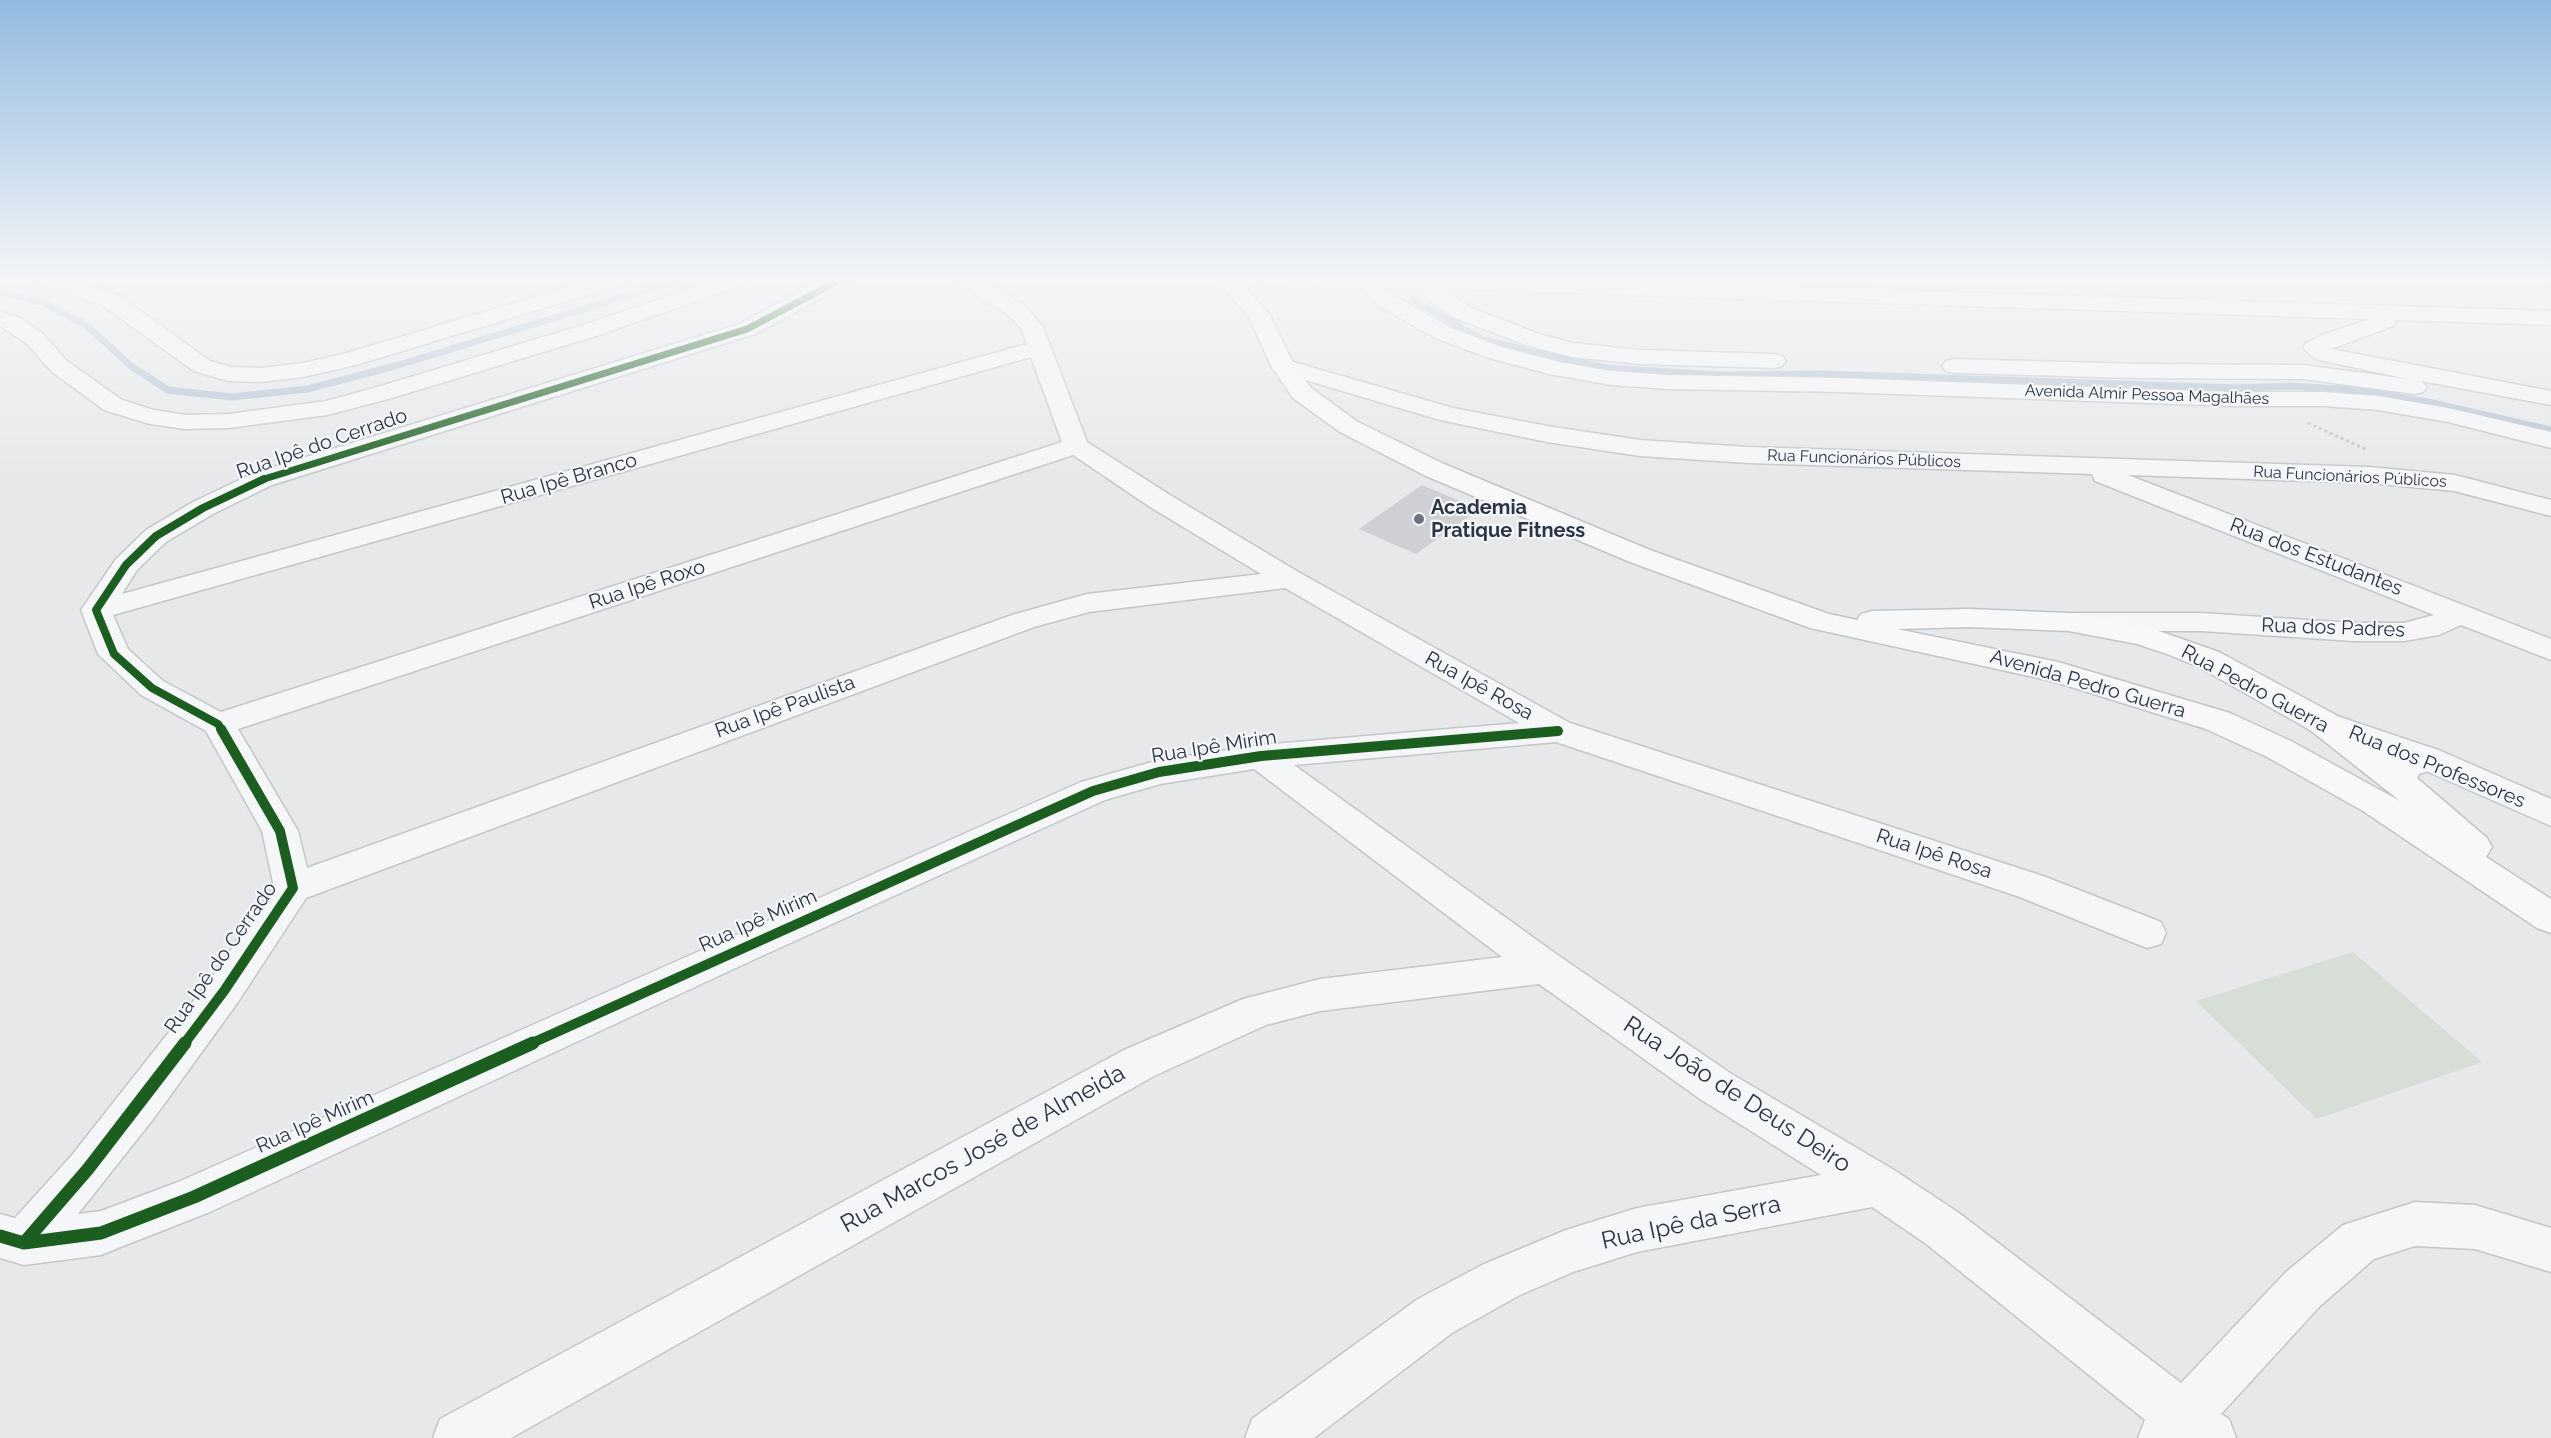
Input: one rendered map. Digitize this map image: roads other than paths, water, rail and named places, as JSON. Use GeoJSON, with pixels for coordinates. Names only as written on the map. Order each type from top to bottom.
{"type":"FeatureCollection","features":[{"type":"Feature","properties":{"kind":"main road","name":"Avenida Pedro Guerra"},"geometry":{"type":"LineString","coordinates":[[1274,347],[1283,366],[1302,393],[1349,427],[1435,470],[1640,556],[1821,621],[2058,672],[2218,721],[2279,749],[2375,802],[2551,918]]}},
{"type":"Feature","properties":{"kind":"main road","name":"Rua Pedro Guerra"},"geometry":{"type":"LineString","coordinates":[[1821,621],[1969,618],[2068,622],[2142,636],[2208,659],[2322,722],[2399,781],[2551,912]]}},
{"type":"Feature","properties":{"kind":"main road"},"geometry":{"type":"LineString","coordinates":[[1965,651],[1962,639],[1964,627],[1969,618]]}},
{"type":"Feature","properties":{"kind":"main road"},"geometry":{"type":"LineString","coordinates":[[2218,721],[2322,722]]}},
{"type":"Feature","properties":{"kind":"main road"},"geometry":{"type":"LineString","coordinates":[[2399,781],[2401,772],[2407,765],[2429,759]]}},
{"type":"Feature","properties":{"kind":"street"},"geometry":{"type":"LineString","coordinates":[[42,347],[59,366],[113,405],[150,417],[185,422],[229,422],[327,408],[535,347]]}},
{"type":"Feature","properties":{"kind":"street"},"geometry":{"type":"LineString","coordinates":[[174,347],[202,366],[228,374],[260,375],[303,370],[391,347]]}},
{"type":"Feature","properties":{"kind":"street","name":"Rua Ipê do Cerrado"},"geometry":{"type":"LineString","coordinates":[[96,610],[126,565],[156,536],[203,508],[263,479],[689,347]]}},
{"type":"Feature","properties":{"kind":"street"},"geometry":{"type":"LineString","coordinates":[[1041,347],[1077,446]]}},
{"type":"Feature","properties":{"kind":"street","name":"Rua Ipê Branco"},"geometry":{"type":"LineString","coordinates":[[96,610],[1041,347]]}},
{"type":"Feature","properties":{"kind":"street","name":"Avenida Almir Pessoa Magalhães"},"geometry":{"type":"LineString","coordinates":[[1481,347],[1557,369],[1611,378],[1668,382],[2324,399],[2378,403],[2448,415],[2551,440]]}},
{"type":"Feature","properties":{"kind":"street"},"geometry":{"type":"LineString","coordinates":[[1561,347],[1651,357],[1798,361]]}},
{"type":"Feature","properties":{"kind":"street"},"geometry":{"type":"LineString","coordinates":[[2316,347],[2314,348],[2323,354],[2360,363],[2551,398]]}},
{"type":"Feature","properties":{"kind":"street","name":"Avenida Almir Pessoa Magalhães"},"geometry":{"type":"LineString","coordinates":[[1929,365],[2139,371],[2303,372],[2402,384],[2551,418]]}},
{"type":"Feature","properties":{"kind":"street","name":"Rua Funcionários Públicos"},"geometry":{"type":"LineString","coordinates":[[1283,366],[1449,415],[1547,434],[1640,448],[1749,454],[2369,475],[2455,483],[2551,508]]}},
{"type":"Feature","properties":{"kind":"street","name":"Rua Ipê Rosa"},"geometry":{"type":"LineString","coordinates":[[1077,446],[1160,501],[1290,579],[1558,731],[2030,886],[2147,933]]}},
{"type":"Feature","properties":{"kind":"street","name":"Rua Ipê Roxo"},"geometry":{"type":"LineString","coordinates":[[218,724],[1077,446]]}},
{"type":"Feature","properties":{"kind":"street","name":"Rua dos Estudantes"},"geometry":{"type":"LineString","coordinates":[[2080,466],[2551,650]]}},
{"type":"Feature","properties":{"kind":"street","name":"Rua Ipê Paulista"},"geometry":{"type":"LineString","coordinates":[[293,888],[1023,621],[1088,603],[1290,579]]}},
{"type":"Feature","properties":{"kind":"street"},"geometry":{"type":"LineString","coordinates":[[96,610],[114,654],[152,688],[218,724]]}},
{"type":"Feature","properties":{"kind":"street","name":"Rua dos Padres"},"geometry":{"type":"LineString","coordinates":[[2068,622],[2201,622],[2354,632],[2404,632],[2428,628],[2462,614]]}},
{"type":"Feature","properties":{"kind":"street"},"geometry":{"type":"LineString","coordinates":[[2201,622],[2200,640],[2208,659]]}},
{"type":"Feature","properties":{"kind":"street","name":"Rua dos Professores"},"geometry":{"type":"LineString","coordinates":[[2322,722],[2429,759],[2551,813]]}},
{"type":"Feature","properties":{"kind":"street","name":"Rua Ipê do Cerrado"},"geometry":{"type":"LineString","coordinates":[[12,1239],[88,1169],[224,991],[293,888],[280,831],[218,724]]}},
{"type":"Feature","properties":{"kind":"street","name":"Rua Ipê Mirim"},"geometry":{"type":"LineString","coordinates":[[12,1239],[101,1233],[194,1197],[739,949],[1093,792],[1159,772],[1261,756],[1558,731]]}},
{"type":"Feature","properties":{"kind":"street","name":"Rua João de Deus Deiro"},"geometry":{"type":"LineString","coordinates":[[1261,756],[1301,788],[1545,967],[1714,1086],[1878,1185],[1942,1228],[2185,1431]]}},
{"type":"Feature","properties":{"kind":"street","name":"Rua Marcos José de Almeida"},"geometry":{"type":"LineString","coordinates":[[459,1438],[1139,1063],[1247,1016],[1320,995],[1545,967]]}},
{"type":"Feature","properties":{"kind":"street","name":"Rua Ipê da Serra"},"geometry":{"type":"LineString","coordinates":[[1271,1438],[1436,1316],[1501,1280],[1566,1252],[1637,1230],[1878,1185]]}},
{"type":"Feature","properties":{"kind":"street"},"geometry":{"type":"LineString","coordinates":[[2185,1431],[2303,1289],[2360,1241],[2415,1224],[2475,1227],[2551,1250]]}},
{"type":"Feature","properties":{"kind":"waterway"},"geometry":{"type":"LineString","coordinates":[[110,347],[131,366],[168,390],[232,397],[307,389],[457,347]]}},
{"type":"Feature","properties":{"kind":"waterway"},"geometry":{"type":"LineString","coordinates":[[1514,347],[1606,368],[1720,375],[1822,374],[2238,388],[2290,386],[2359,390],[2428,402],[2551,430]]}},
{"type":"Feature","properties":{"kind":"place","name":"Academia Pratique Fitness"},"geometry":{"type":"Point","coordinates":[1419,519]}}]}
